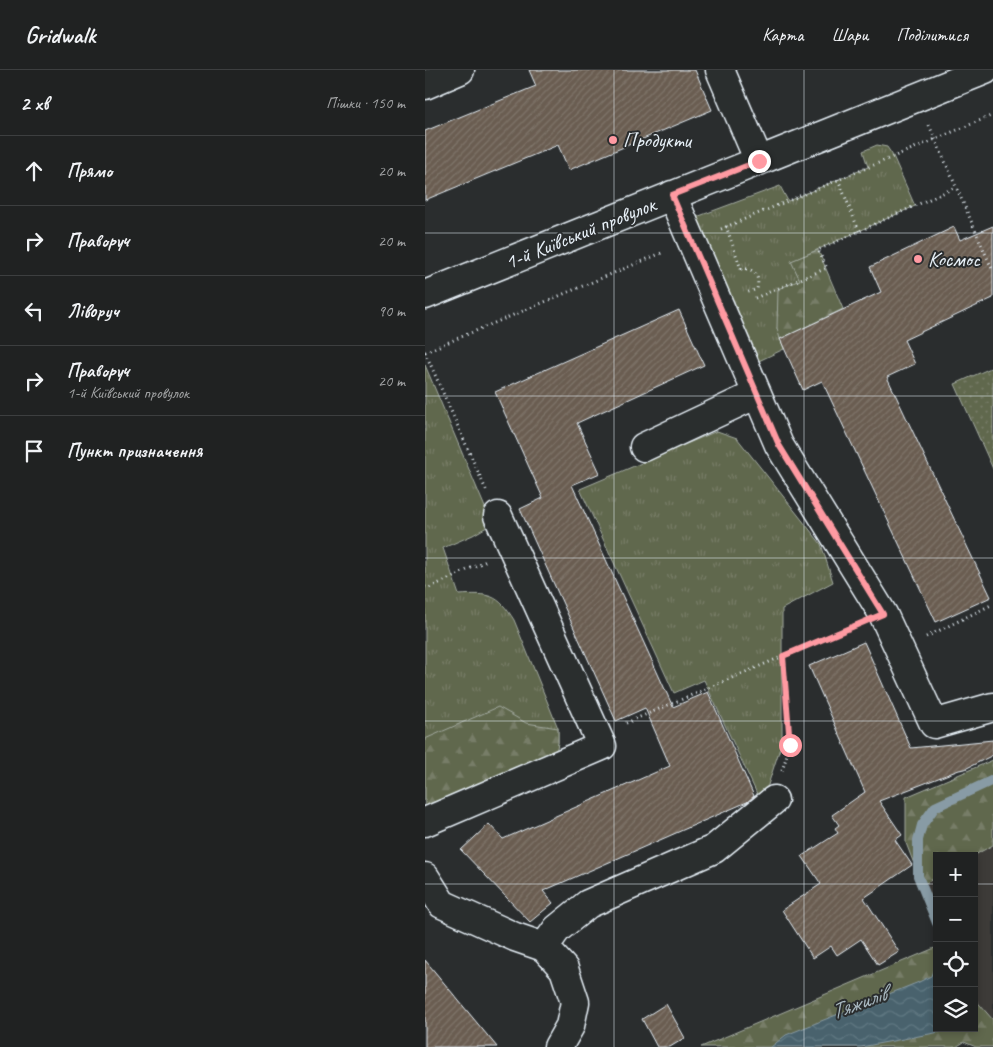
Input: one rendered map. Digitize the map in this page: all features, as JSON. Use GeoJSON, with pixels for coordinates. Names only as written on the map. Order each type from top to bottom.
{"type":"FeatureCollection","features":[{"type":"Feature","properties":{"kind":"street"},"geometry":{"type":"LineString","coordinates":[[425,85],[460,70]]}},
{"type":"Feature","properties":{"kind":"street"},"geometry":{"type":"LineString","coordinates":[[720,70],[759,161]]}},
{"type":"Feature","properties":{"kind":"street","name":"1-й Київський провулок"},"geometry":{"type":"LineString","coordinates":[[425,295],[985,70]]}},
{"type":"Feature","properties":{"kind":"street"},"geometry":{"type":"LineString","coordinates":[[672,195],[779,445],[883,614],[934,724],[993,707]]}},
{"type":"Feature","properties":{"kind":"street"},"geometry":{"type":"LineString","coordinates":[[644,447],[757,394]]}},
{"type":"Feature","properties":{"kind":"street"},"geometry":{"type":"LineString","coordinates":[[425,822],[602,746],[497,516]]}},
{"type":"Feature","properties":{"kind":"street"},"geometry":{"type":"LineString","coordinates":[[544,947],[557,929],[588,904],[714,849],[774,800]]}},
{"type":"Feature","properties":{"kind":"street"},"geometry":{"type":"LineString","coordinates":[[425,877],[442,904],[515,937],[544,947],[564,968],[575,1002],[570,1026],[558,1047]]}},
{"type":"Feature","properties":{"kind":"path"},"geometry":{"type":"LineString","coordinates":[[917,98],[993,271]]}},
{"type":"Feature","properties":{"kind":"path"},"geometry":{"type":"LineString","coordinates":[[838,180],[859,231]]}},
{"type":"Feature","properties":{"kind":"path"},"geometry":{"type":"LineString","coordinates":[[755,298],[827,268],[818,250],[956,187]]}},
{"type":"Feature","properties":{"kind":"path"},"geometry":{"type":"LineString","coordinates":[[726,226],[741,269]]}},
{"type":"Feature","properties":{"kind":"path"},"geometry":{"type":"LineString","coordinates":[[735,274],[741,269],[750,269],[755,272],[758,278],[757,289],[748,293],[742,292]]}},
{"type":"Feature","properties":{"kind":"path"},"geometry":{"type":"LineString","coordinates":[[425,352],[497,516]]}},
{"type":"Feature","properties":{"kind":"path"},"geometry":{"type":"LineString","coordinates":[[425,587],[429,588],[512,549]]}},
{"type":"Feature","properties":{"kind":"path"},"geometry":{"type":"LineString","coordinates":[[899,649],[993,604]]}},
{"type":"Feature","properties":{"kind":"path"},"geometry":{"type":"LineString","coordinates":[[597,735],[883,614]]}},
{"type":"Feature","properties":{"kind":"path"},"geometry":{"type":"LineString","coordinates":[[774,800],[790,745],[783,656]]}},
{"type":"Feature","properties":{"kind":"shaded area"},"geometry":{"type":"Polygon","coordinates":[[[993,845],[993,1020],[978,1003],[978,853],[993,845]]]}},
{"type":"Feature","properties":{"kind":"shaded area"},"geometry":{"type":"Polygon","coordinates":[[[933,879],[933,913],[922,885],[933,879]]]}},
{"type":"Feature","properties":{"kind":"green space"},"geometry":{"type":"Polygon","coordinates":[[[877,145],[887,147],[893,156],[915,206],[792,261],[800,280],[777,328],[784,349],[746,367],[683,222],[780,186],[788,201],[868,167],[863,151],[877,145]]]}},
{"type":"Feature","properties":{"kind":"green space"},"geometry":{"type":"Polygon","coordinates":[[[818,250],[843,309],[780,339],[777,328],[778,289],[800,280],[791,261],[818,250]]]}},
{"type":"Feature","properties":{"kind":"green space"},"geometry":{"type":"Polygon","coordinates":[[[425,365],[492,524],[473,535],[443,548],[459,595],[478,594],[492,597],[508,611],[514,620],[558,728],[558,743],[425,817],[425,365]]]}},
{"type":"Feature","properties":{"kind":"green space"},"geometry":{"type":"Polygon","coordinates":[[[993,367],[993,469],[955,384],[993,367]]]}},
{"type":"Feature","properties":{"kind":"green space"},"geometry":{"type":"Polygon","coordinates":[[[717,431],[737,438],[821,544],[833,582],[782,609],[782,742],[766,791],[758,796],[704,680],[674,693],[580,489],[717,431]]]}},
{"type":"Feature","properties":{"kind":"green space"},"geometry":{"type":"Polygon","coordinates":[[[498,707],[526,723],[558,728],[555,758],[425,817],[425,739],[498,707]]]}},
{"type":"Feature","properties":{"kind":"green space"},"geometry":{"type":"Polygon","coordinates":[[[993,760],[993,845],[978,853],[933,852],[933,879],[922,885],[906,843],[906,797],[993,760]]]}},
{"type":"Feature","properties":{"kind":"green space"},"geometry":{"type":"Polygon","coordinates":[[[933,949],[933,1032],[978,1032],[978,1003],[993,1020],[993,1047],[976,1047],[964,1042],[956,1047],[701,1047],[933,949]]]}},
{"type":"Feature","properties":{"kind":"water"},"geometry":{"type":"Polygon","coordinates":[[[933,971],[933,1032],[940,1032],[861,1047],[771,1047],[786,1035],[931,976],[933,971]]]}},
{"type":"Feature","properties":{"kind":"building"},"geometry":{"type":"Polygon","coordinates":[[[529,70],[695,70],[712,110],[569,170],[558,145],[425,200],[425,131],[536,86],[529,70]]]}},
{"type":"Feature","properties":{"kind":"building"},"geometry":{"type":"Polygon","coordinates":[[[993,226],[993,298],[904,340],[915,364],[887,377],[991,597],[936,622],[822,381],[803,390],[780,339],[881,292],[870,267],[954,227],[960,240],[993,226]]]}},
{"type":"Feature","properties":{"kind":"building"},"geometry":{"type":"Polygon","coordinates":[[[679,310],[704,365],[577,423],[600,473],[572,485],[673,707],[708,692],[754,796],[747,802],[543,891],[553,903],[530,922],[461,850],[489,824],[503,839],[670,766],[645,708],[616,721],[520,509],[543,498],[495,392],[679,310]]]}},
{"type":"Feature","properties":{"kind":"building"},"geometry":{"type":"Polygon","coordinates":[[[864,642],[911,748],[993,740],[993,755],[965,769],[879,801],[902,835],[895,840],[912,865],[864,898],[899,952],[878,965],[861,939],[837,955],[831,946],[813,958],[782,910],[821,884],[802,856],[838,833],[835,828],[839,825],[832,815],[865,792],[809,666],[864,642]]]}},
{"type":"Feature","properties":{"kind":"building"},"geometry":{"type":"Polygon","coordinates":[[[425,960],[497,1047],[425,1047],[425,960]]]}},
{"type":"Feature","properties":{"kind":"building"},"geometry":{"type":"Polygon","coordinates":[[[666,1004],[685,1038],[670,1047],[657,1047],[642,1019],[666,1004]]]}},
{"type":"Feature","properties":{"kind":"waterway","name":"Тяжилів"},"geometry":{"type":"LineString","coordinates":[[933,913],[918,876],[918,840],[922,825],[935,807],[993,780]]}},
{"type":"Feature","properties":{"kind":"place","name":"Продукти"},"geometry":{"type":"Point","coordinates":[613,140]}},
{"type":"Feature","properties":{"kind":"place","name":"Космос"},"geometry":{"type":"Point","coordinates":[918,259]}},
{"type":"Feature","properties":{"kind":"route"},"geometry":{"type":"LineString","coordinates":[[759,161],[672,195],[779,445],[883,614],[783,656],[790,745]]}}]}
